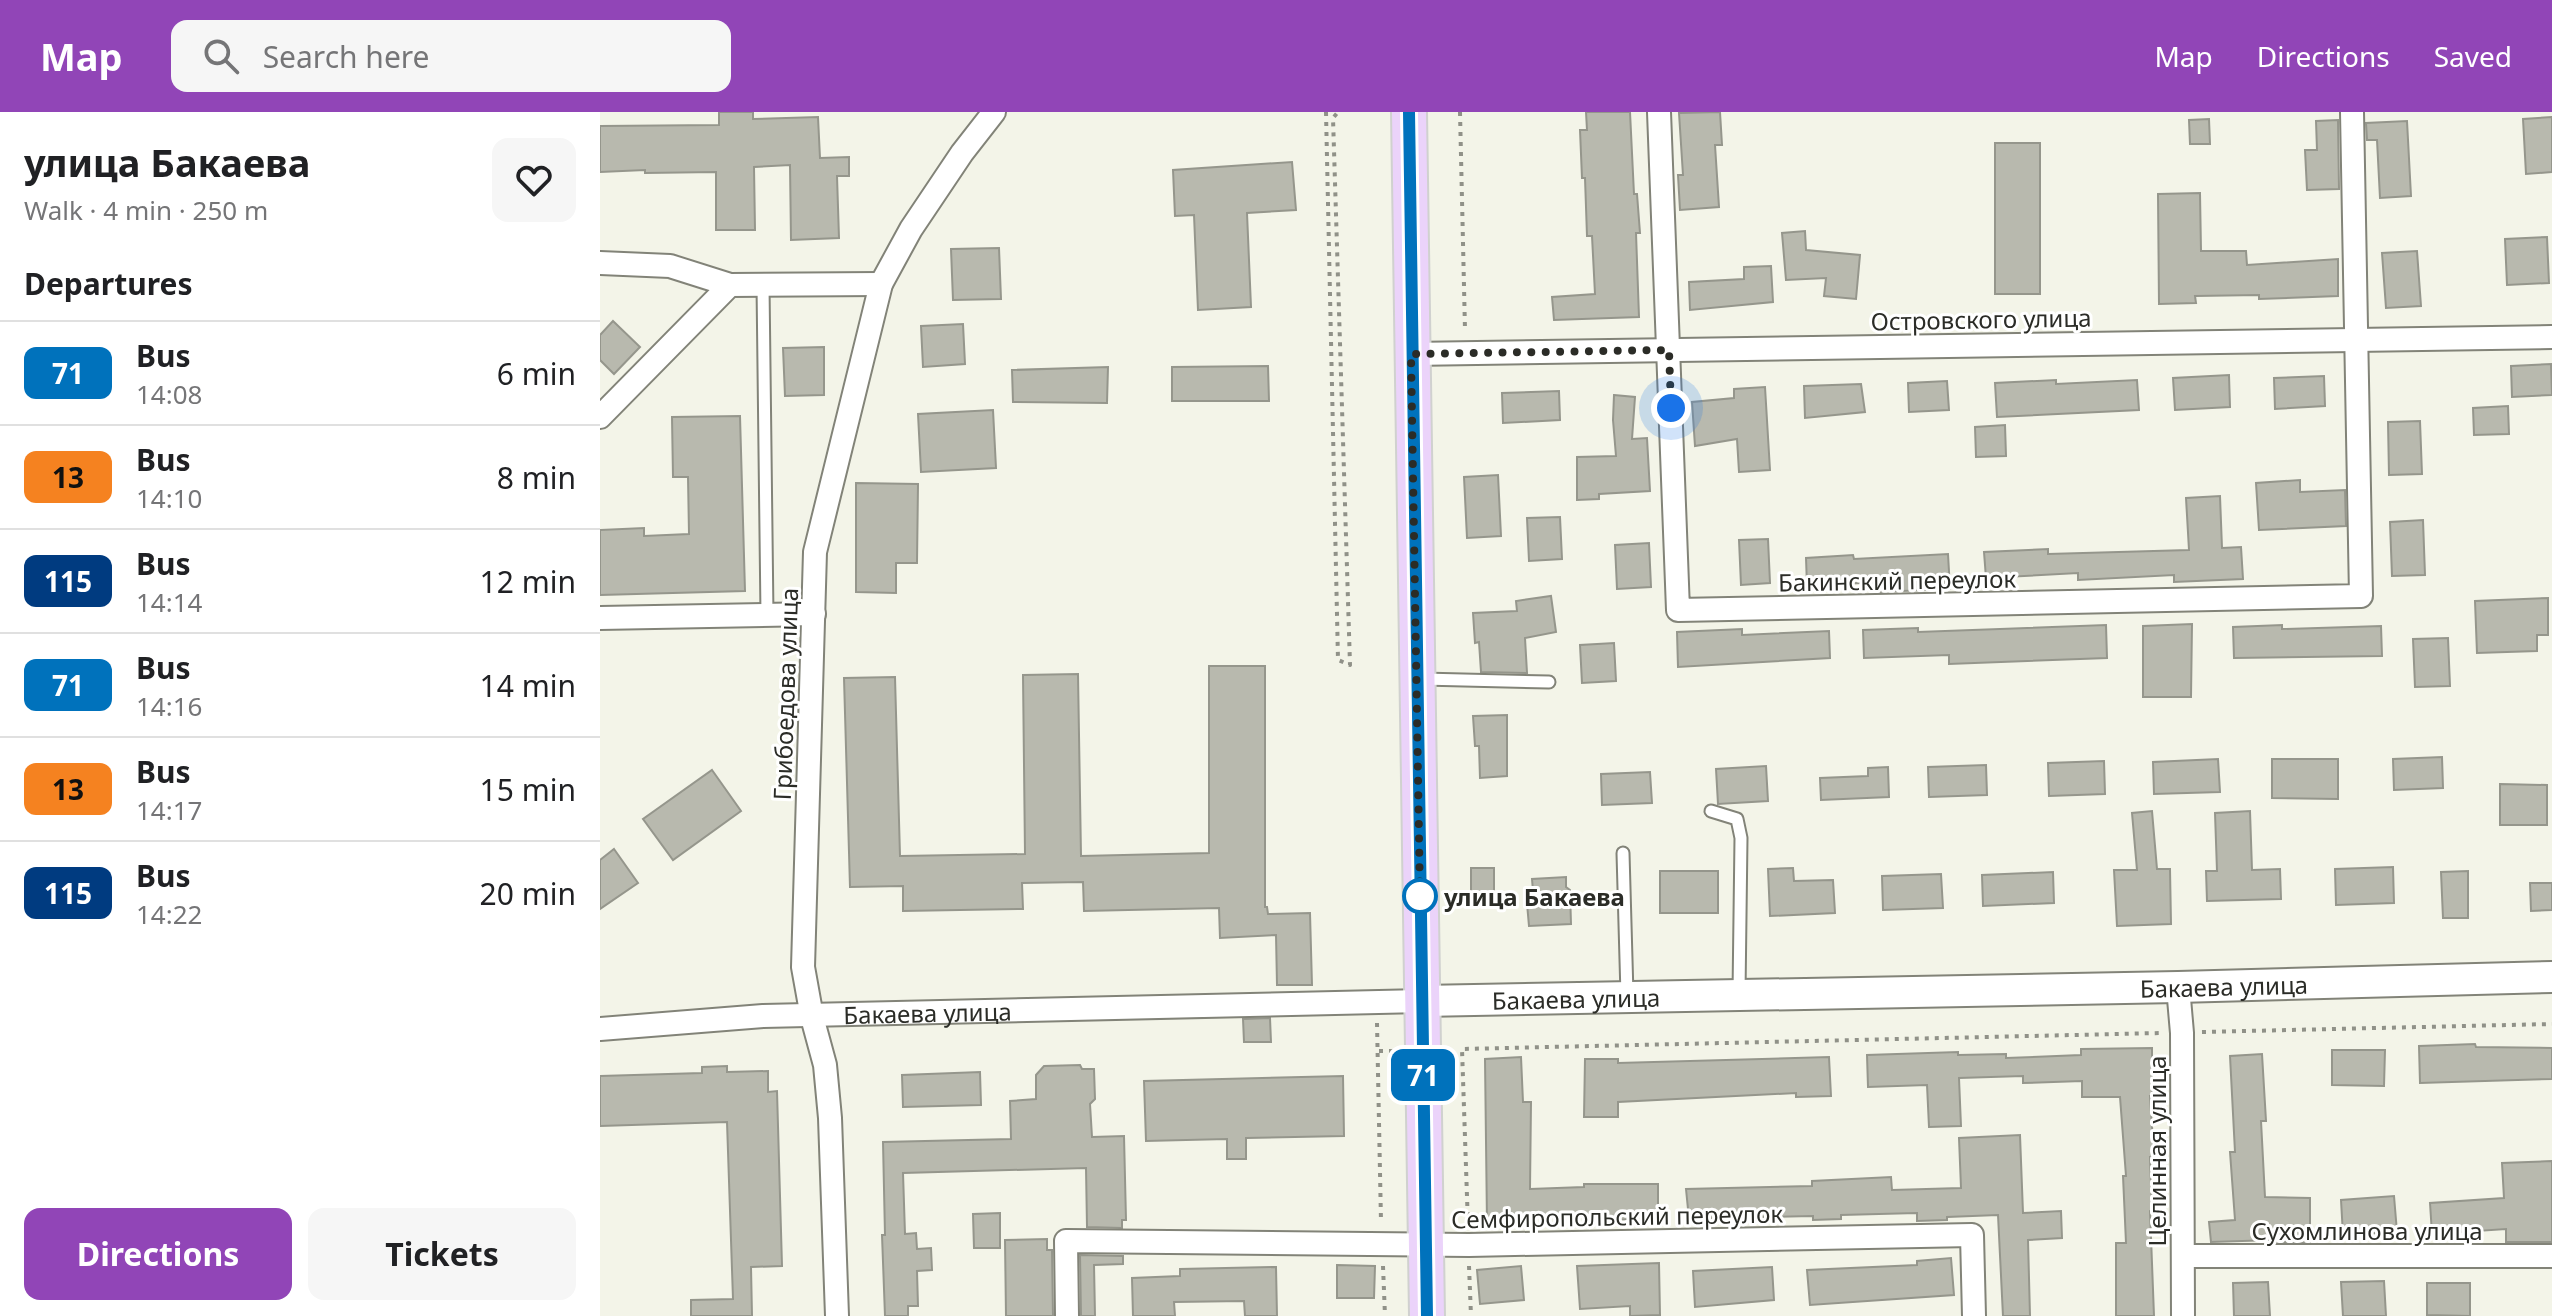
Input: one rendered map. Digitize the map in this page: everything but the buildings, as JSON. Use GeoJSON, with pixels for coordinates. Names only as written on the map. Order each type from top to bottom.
{"type":"FeatureCollection","features":[{"type":"Feature","properties":{"kind":"main road"},"geometry":{"type":"LineString","coordinates":[[1409,112],[1427,1316]]}},
{"type":"Feature","properties":{"kind":"main road","name":"Бакаева улица"},"geometry":{"type":"LineString","coordinates":[[1422,1001],[2552,977]]}},
{"type":"Feature","properties":{"kind":"street","name":"Грибоедова улица"},"geometry":{"type":"LineString","coordinates":[[837,1316],[830,1118],[825,1065],[803,967],[815,552],[881,284],[911,229],[994,112]]}},
{"type":"Feature","properties":{"kind":"street","name":"Бакинский переулок"},"geometry":{"type":"LineString","coordinates":[[1659,112],[1678,610],[2361,596],[2356,340]]}},
{"type":"Feature","properties":{"kind":"street"},"geometry":{"type":"LineString","coordinates":[[2352,112],[2356,340]]}},
{"type":"Feature","properties":{"kind":"street"},"geometry":{"type":"LineString","coordinates":[[600,263],[670,266],[730,285],[881,284]]}},
{"type":"Feature","properties":{"kind":"street"},"geometry":{"type":"LineString","coordinates":[[600,417],[730,285]]}},
{"type":"Feature","properties":{"kind":"street","name":"Островского улица"},"geometry":{"type":"LineString","coordinates":[[1411,354],[2552,337]]}},
{"type":"Feature","properties":{"kind":"street"},"geometry":{"type":"LineString","coordinates":[[600,618],[814,614]]}},
{"type":"Feature","properties":{"kind":"street","name":"Целинная улица"},"geometry":{"type":"LineString","coordinates":[[2178,987],[2182,1033],[2183,1316]]}},
{"type":"Feature","properties":{"kind":"street","name":"Бакаева улица"},"geometry":{"type":"LineString","coordinates":[[600,1029],[763,1016],[1422,1001]]}},
{"type":"Feature","properties":{"kind":"street","name":"Семфиропольский переулок"},"geometry":{"type":"LineString","coordinates":[[1067,1316],[1066,1241],[1469,1245],[1972,1235],[1974,1316]]}},
{"type":"Feature","properties":{"kind":"street","name":"Сухомлинова улица"},"geometry":{"type":"LineString","coordinates":[[2183,1256],[2552,1256]]}},
{"type":"Feature","properties":{"kind":"lane"},"geometry":{"type":"LineString","coordinates":[[763,285],[767,615]]}},
{"type":"Feature","properties":{"kind":"lane"},"geometry":{"type":"LineString","coordinates":[[1416,679],[1549,682]]}},
{"type":"Feature","properties":{"kind":"lane"},"geometry":{"type":"LineString","coordinates":[[1711,811],[1737,819],[1741,838],[1739,993]]}},
{"type":"Feature","properties":{"kind":"lane"},"geometry":{"type":"LineString","coordinates":[[1623,853],[1627,995]]}},
{"type":"Feature","properties":{"kind":"path"},"geometry":{"type":"LineString","coordinates":[[1326,112],[1338,660],[1350,665],[1333,118],[1338,112]]}},
{"type":"Feature","properties":{"kind":"path"},"geometry":{"type":"LineString","coordinates":[[1460,112],[1465,353]]}},
{"type":"Feature","properties":{"kind":"path"},"geometry":{"type":"LineString","coordinates":[[1376,1001],[1385,1316]]}},
{"type":"Feature","properties":{"kind":"path"},"geometry":{"type":"LineString","coordinates":[[1471,1316],[1462,1049],[2552,1024]]}},
{"type":"Feature","properties":{"kind":"bus line","name":"71"},"geometry":{"type":"LineString","coordinates":[[1409,112],[1427,1316]]}},
{"type":"Feature","properties":{"kind":"place","name":"улица Бакаева"},"geometry":{"type":"Point","coordinates":[1420,896]}},
{"type":"Feature","properties":{"kind":"route"},"geometry":{"type":"LineString","coordinates":[[1420,896],[1411,354],[1669,350],[1671,408]]}}]}
